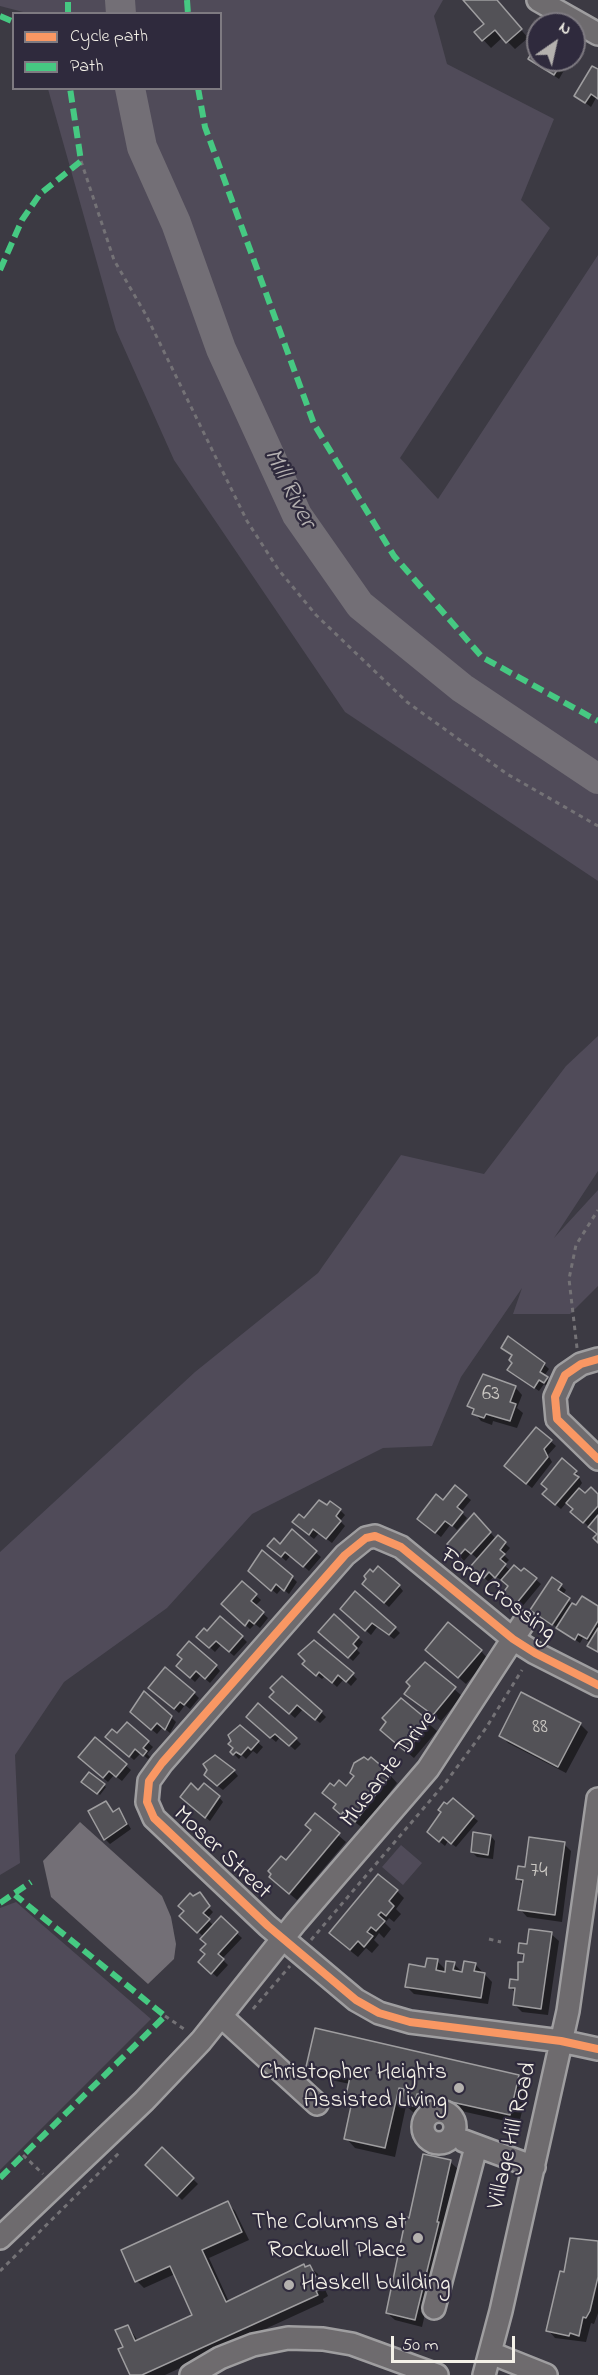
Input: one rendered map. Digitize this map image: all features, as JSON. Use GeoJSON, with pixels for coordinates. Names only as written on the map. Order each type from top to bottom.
{"type":"FeatureCollection","features":[{"type":"Feature","properties":{"kind":"street"},"geometry":{"type":"LineString","coordinates":[[538,0],[598,34]]}},
{"type":"Feature","properties":{"kind":"street"},"geometry":{"type":"LineString","coordinates":[[589,1362],[565,1375],[555,1397],[557,1419],[598,1459]]}},
{"type":"Feature","properties":{"kind":"street","name":"Ford Crossing"},"geometry":{"type":"LineString","coordinates":[[375,1536],[401,1547],[519,1631],[535,1653],[598,1684]]}},
{"type":"Feature","properties":{"kind":"street","name":"Moser Street"},"geometry":{"type":"LineString","coordinates":[[375,1536],[366,1538],[345,1555],[178,1745],[149,1782],[147,1802],[154,1818],[283,1938],[356,2000],[379,2013],[438,2027],[561,2041],[598,2049]]}},
{"type":"Feature","properties":{"kind":"street","name":"Musante Drive"},"geometry":{"type":"LineString","coordinates":[[0,2238],[144,2101],[222,2017],[283,1938],[428,1769],[519,1631]]}},
{"type":"Feature","properties":{"kind":"street","name":"Village Hill Road"},"geometry":{"type":"LineString","coordinates":[[484,2375],[534,2168],[568,2011],[592,1808]]}},
{"type":"Feature","properties":{"kind":"street"},"geometry":{"type":"LineString","coordinates":[[222,2017],[318,2104]]}},
{"type":"Feature","properties":{"kind":"street"},"geometry":{"type":"LineString","coordinates":[[454,2135],[476,2147],[534,2168]]}},
{"type":"Feature","properties":{"kind":"street"},"geometry":{"type":"LineString","coordinates":[[434,2308],[476,2147]]}},
{"type":"Feature","properties":{"kind":"street"},"geometry":{"type":"LineString","coordinates":[[191,2375],[220,2358],[253,2345],[288,2338],[323,2339],[352,2344],[437,2375]]}},
{"type":"Feature","properties":{"kind":"street"},"geometry":{"type":"LineString","coordinates":[[491,2353],[546,2375]]}},
{"type":"Feature","properties":{"kind":"path"},"geometry":{"type":"LineString","coordinates":[[81,161],[114,260],[146,315],[247,521],[278,569],[316,615],[407,702],[507,774],[598,826]]}},
{"type":"Feature","properties":{"kind":"path"},"geometry":{"type":"LineString","coordinates":[[589,1362],[569,1279],[576,1245],[598,1210]]}},
{"type":"Feature","properties":{"kind":"path"},"geometry":{"type":"LineString","coordinates":[[489,1939],[501,1942]]}},
{"type":"Feature","properties":{"kind":"shaded area"},"geometry":{"type":"Polygon","coordinates":[[[0,0],[443,0],[434,16],[447,64],[554,119],[521,200],[550,228],[400,458],[438,499],[598,255],[598,881],[345,712],[174,460],[116,330],[48,90],[222,90],[222,12],[23,12],[0,6],[0,0]]]}},
{"type":"Feature","properties":{"kind":"shaded area"},"geometry":{"type":"Polygon","coordinates":[[[598,1036],[598,1171],[554,1238],[598,1190],[598,1286],[570,1314],[513,1314],[522,1288],[461,1377],[432,1446],[383,1448],[252,1514],[167,1608],[64,1682],[15,1755],[20,1863],[0,1875],[0,1552],[195,1372],[318,1273],[401,1155],[484,1174],[566,1066],[598,1036]]]}},
{"type":"Feature","properties":{"kind":"shaded area"},"geometry":{"type":"Polygon","coordinates":[[[80,1822],[162,1896],[171,1917],[176,1944],[174,1959],[148,1984],[51,1897],[43,1861],[80,1822]]]}},
{"type":"Feature","properties":{"kind":"shaded area"},"geometry":{"type":"Polygon","coordinates":[[[401,1845],[422,1863],[403,1885],[382,1867],[401,1845]]]}},
{"type":"Feature","properties":{"kind":"shaded area"},"geometry":{"type":"Polygon","coordinates":[[[16,1902],[151,2019],[0,2170],[0,1908],[16,1902]]]}},
{"type":"Feature","properties":{"kind":"building"},"geometry":{"type":"Polygon","coordinates":[[[463,0],[497,0],[522,29],[506,43],[495,30],[482,41],[474,32],[484,24],[463,0]]]}},
{"type":"Feature","properties":{"kind":"building"},"geometry":{"type":"Polygon","coordinates":[[[592,66],[598,69],[598,99],[591,94],[585,103],[574,96],[592,66]]]}},
{"type":"Feature","properties":{"kind":"building"},"geometry":{"type":"Polygon","coordinates":[[[508,1336],[545,1363],[540,1372],[548,1377],[544,1383],[539,1380],[534,1388],[507,1370],[512,1363],[509,1360],[512,1355],[501,1348],[508,1336]]]}},
{"type":"Feature","properties":{"kind":"building"},"geometry":{"type":"Polygon","coordinates":[[[483,1374],[516,1386],[510,1402],[516,1404],[510,1421],[486,1414],[484,1418],[472,1414],[474,1409],[467,1406],[483,1374]]]}},
{"type":"Feature","properties":{"kind":"building"},"geometry":{"type":"Polygon","coordinates":[[[536,1427],[552,1440],[544,1449],[548,1457],[526,1484],[504,1466],[536,1427]]]}},
{"type":"Feature","properties":{"kind":"building"},"geometry":{"type":"Polygon","coordinates":[[[562,1458],[577,1471],[574,1474],[579,1477],[555,1505],[542,1494],[547,1489],[541,1484],[562,1458]]]}},
{"type":"Feature","properties":{"kind":"building"},"geometry":{"type":"Polygon","coordinates":[[[455,1485],[467,1495],[457,1507],[463,1512],[452,1526],[445,1521],[435,1533],[417,1519],[436,1494],[443,1500],[455,1485]]]}},
{"type":"Feature","properties":{"kind":"building"},"geometry":{"type":"Polygon","coordinates":[[[591,1487],[598,1494],[598,1506],[583,1523],[570,1512],[573,1509],[566,1503],[579,1488],[585,1493],[591,1487]]]}},
{"type":"Feature","properties":{"kind":"building"},"geometry":{"type":"Polygon","coordinates":[[[319,1500],[327,1505],[330,1501],[341,1509],[336,1516],[341,1521],[326,1539],[313,1529],[309,1535],[292,1522],[299,1514],[304,1518],[319,1500]]]}},
{"type":"Feature","properties":{"kind":"building"},"geometry":{"type":"Polygon","coordinates":[[[474,1513],[491,1532],[471,1554],[465,1549],[458,1557],[447,1544],[474,1513]]]}},
{"type":"Feature","properties":{"kind":"building"},"geometry":{"type":"Polygon","coordinates":[[[598,1515],[598,1543],[593,1538],[597,1534],[588,1527],[598,1515]]]}},
{"type":"Feature","properties":{"kind":"building"},"geometry":{"type":"Polygon","coordinates":[[[292,1529],[317,1551],[303,1567],[285,1552],[281,1557],[267,1546],[274,1538],[280,1544],[292,1529]]]}},
{"type":"Feature","properties":{"kind":"building"},"geometry":{"type":"Polygon","coordinates":[[[498,1535],[506,1542],[500,1550],[505,1554],[500,1559],[506,1564],[495,1578],[489,1572],[484,1578],[470,1567],[498,1535]]]}},
{"type":"Feature","properties":{"kind":"building"},"geometry":{"type":"Polygon","coordinates":[[[262,1550],[293,1576],[284,1591],[276,1584],[271,1591],[248,1571],[262,1550]]]}},
{"type":"Feature","properties":{"kind":"building"},"geometry":{"type":"Polygon","coordinates":[[[514,1565],[521,1571],[524,1568],[537,1578],[516,1604],[503,1593],[508,1586],[501,1580],[514,1565]]]}},
{"type":"Feature","properties":{"kind":"building"},"geometry":{"type":"Polygon","coordinates":[[[378,1566],[400,1585],[384,1603],[362,1584],[366,1579],[364,1576],[370,1569],[373,1572],[378,1566]]]}},
{"type":"Feature","properties":{"kind":"building"},"geometry":{"type":"Polygon","coordinates":[[[552,1577],[562,1584],[558,1590],[570,1598],[552,1625],[530,1610],[552,1577]]]}},
{"type":"Feature","properties":{"kind":"building"},"geometry":{"type":"Polygon","coordinates":[[[242,1581],[257,1594],[251,1601],[264,1612],[254,1624],[249,1620],[245,1626],[221,1604],[242,1581]]]}},
{"type":"Feature","properties":{"kind":"building"},"geometry":{"type":"Polygon","coordinates":[[[355,1591],[396,1627],[389,1635],[372,1623],[365,1631],[340,1609],[355,1591]]]}},
{"type":"Feature","properties":{"kind":"building"},"geometry":{"type":"Polygon","coordinates":[[[582,1596],[598,1606],[598,1621],[587,1639],[578,1634],[575,1640],[556,1628],[572,1603],[576,1605],[582,1596]]]}},
{"type":"Feature","properties":{"kind":"building"},"geometry":{"type":"Polygon","coordinates":[[[334,1614],[359,1637],[353,1644],[357,1648],[348,1658],[318,1632],[334,1614]]]}},
{"type":"Feature","properties":{"kind":"building"},"geometry":{"type":"Polygon","coordinates":[[[220,1616],[243,1636],[229,1652],[216,1641],[209,1648],[196,1637],[204,1628],[207,1631],[220,1616]]]}},
{"type":"Feature","properties":{"kind":"building"},"geometry":{"type":"Polygon","coordinates":[[[448,1622],[482,1650],[458,1678],[425,1650],[448,1622]]]}},
{"type":"Feature","properties":{"kind":"building"},"geometry":{"type":"Polygon","coordinates":[[[598,1628],[598,1652],[587,1646],[598,1628]]]}},
{"type":"Feature","properties":{"kind":"building"},"geometry":{"type":"Polygon","coordinates":[[[314,1640],[354,1673],[346,1682],[338,1675],[332,1683],[319,1672],[316,1676],[302,1664],[305,1661],[298,1654],[314,1640]]]}},
{"type":"Feature","properties":{"kind":"building"},"geometry":{"type":"Polygon","coordinates":[[[189,1641],[217,1665],[205,1679],[196,1671],[190,1678],[176,1666],[182,1659],[177,1655],[189,1641]]]}},
{"type":"Feature","properties":{"kind":"building"},"geometry":{"type":"Polygon","coordinates":[[[425,1662],[456,1687],[433,1715],[404,1694],[410,1686],[406,1682],[425,1662]]]}},
{"type":"Feature","properties":{"kind":"building"},"geometry":{"type":"Polygon","coordinates":[[[165,1667],[195,1692],[184,1705],[180,1702],[174,1709],[148,1688],[165,1667]]]}},
{"type":"Feature","properties":{"kind":"building"},"geometry":{"type":"Polygon","coordinates":[[[282,1676],[322,1711],[315,1720],[297,1705],[289,1714],[269,1697],[274,1692],[270,1688],[282,1676]]]}},
{"type":"Feature","properties":{"kind":"building"},"geometry":{"type":"Polygon","coordinates":[[[144,1691],[172,1716],[165,1730],[157,1723],[151,1730],[130,1712],[144,1691]]]}},
{"type":"Feature","properties":{"kind":"building"},"geometry":{"type":"Polygon","coordinates":[[[521,1692],[581,1723],[558,1767],[499,1736],[521,1692]]]}},
{"type":"Feature","properties":{"kind":"building"},"geometry":{"type":"Polygon","coordinates":[[[401,1698],[430,1722],[406,1752],[380,1730],[386,1722],[382,1718],[401,1698]]]}},
{"type":"Feature","properties":{"kind":"building"},"geometry":{"type":"Polygon","coordinates":[[[258,1703],[297,1738],[289,1746],[275,1734],[270,1738],[246,1717],[258,1703]]]}},
{"type":"Feature","properties":{"kind":"building"},"geometry":{"type":"Polygon","coordinates":[[[127,1722],[149,1741],[143,1748],[147,1751],[143,1756],[135,1749],[129,1757],[105,1737],[112,1729],[117,1733],[127,1722]]]}},
{"type":"Feature","properties":{"kind":"building"},"geometry":{"type":"Polygon","coordinates":[[[240,1725],[259,1741],[251,1750],[248,1747],[241,1755],[236,1752],[233,1755],[230,1752],[233,1748],[228,1744],[231,1741],[228,1735],[240,1725]]]}},
{"type":"Feature","properties":{"kind":"building"},"geometry":{"type":"Polygon","coordinates":[[[95,1737],[127,1764],[116,1777],[109,1771],[103,1778],[78,1757],[95,1737]]]}},
{"type":"Feature","properties":{"kind":"building"},"geometry":{"type":"Polygon","coordinates":[[[215,1755],[235,1770],[217,1786],[204,1775],[207,1770],[203,1764],[215,1755]]]}},
{"type":"Feature","properties":{"kind":"building"},"geometry":{"type":"Polygon","coordinates":[[[364,1757],[368,1760],[371,1757],[391,1774],[355,1822],[343,1812],[341,1815],[333,1808],[336,1804],[322,1793],[330,1783],[334,1786],[339,1780],[346,1786],[354,1776],[350,1773],[354,1763],[364,1757]]]}},
{"type":"Feature","properties":{"kind":"building"},"geometry":{"type":"Polygon","coordinates":[[[89,1772],[105,1784],[97,1794],[81,1782],[89,1772]]]}},
{"type":"Feature","properties":{"kind":"building"},"geometry":{"type":"Polygon","coordinates":[[[191,1783],[198,1790],[204,1783],[220,1796],[205,1818],[180,1797],[191,1783]]]}},
{"type":"Feature","properties":{"kind":"building"},"geometry":{"type":"Polygon","coordinates":[[[453,1798],[474,1816],[451,1844],[443,1837],[439,1842],[427,1832],[441,1812],[438,1810],[444,1802],[447,1804],[453,1798]]]}},
{"type":"Feature","properties":{"kind":"building"},"geometry":{"type":"Polygon","coordinates":[[[106,1801],[113,1812],[119,1808],[127,1824],[104,1840],[88,1811],[106,1801]]]}},
{"type":"Feature","properties":{"kind":"building"},"geometry":{"type":"Polygon","coordinates":[[[315,1813],[340,1833],[289,1894],[269,1877],[271,1874],[268,1871],[281,1856],[286,1860],[311,1830],[305,1825],[315,1813]]]}},
{"type":"Feature","properties":{"kind":"building"},"geometry":{"type":"Polygon","coordinates":[[[473,1832],[491,1835],[488,1855],[471,1852],[473,1832]]]}},
{"type":"Feature","properties":{"kind":"building"},"geometry":{"type":"Polygon","coordinates":[[[529,1837],[565,1842],[555,1915],[518,1910],[523,1880],[516,1879],[518,1866],[525,1867],[529,1837]]]}},
{"type":"Feature","properties":{"kind":"building"},"geometry":{"type":"Polygon","coordinates":[[[378,1874],[398,1890],[389,1901],[394,1906],[386,1916],[381,1912],[378,1915],[385,1921],[376,1931],[371,1927],[367,1932],[373,1936],[364,1947],[358,1941],[350,1950],[329,1933],[378,1874]]]}},
{"type":"Feature","properties":{"kind":"building"},"geometry":{"type":"Polygon","coordinates":[[[200,1892],[210,1906],[203,1913],[210,1919],[197,1933],[179,1916],[184,1911],[178,1906],[190,1893],[193,1896],[200,1892]]]}},
{"type":"Feature","properties":{"kind":"building"},"geometry":{"type":"Polygon","coordinates":[[[221,1916],[238,1932],[218,1954],[224,1959],[211,1974],[198,1962],[205,1954],[200,1950],[206,1944],[200,1939],[221,1916]]]}},
{"type":"Feature","properties":{"kind":"building"},"geometry":{"type":"Polygon","coordinates":[[[529,1929],[552,1932],[541,2009],[513,2005],[515,1988],[509,1988],[510,1979],[518,1980],[518,1962],[523,1962],[524,1954],[518,1953],[519,1943],[527,1944],[529,1929]]]}},
{"type":"Feature","properties":{"kind":"building"},"geometry":{"type":"Polygon","coordinates":[[[427,1958],[438,1959],[436,1970],[445,1972],[446,1961],[455,1962],[453,1970],[462,1972],[464,1961],[476,1963],[474,1971],[485,1973],[481,1998],[405,1987],[409,1964],[425,1967],[427,1958]]]}},
{"type":"Feature","properties":{"kind":"building","name":"Christopher Heights Assisted Living"},"geometry":{"type":"Polygon","coordinates":[[[315,2028],[519,2075],[510,2115],[438,2099],[437,2103],[423,2099],[424,2095],[417,2094],[414,2106],[401,2103],[404,2089],[399,2088],[385,2148],[344,2139],[351,2106],[344,2104],[350,2077],[306,2067],[315,2028]]]}},
{"type":"Feature","properties":{"kind":"building"},"geometry":{"type":"Polygon","coordinates":[[[162,2147],[194,2178],[177,2196],[145,2165],[162,2147]]]}},
{"type":"Feature","properties":{"kind":"building","name":"The Columns at Rockwell Place"},"geometry":{"type":"Polygon","coordinates":[[[423,2154],[451,2160],[437,2222],[439,2222],[415,2320],[386,2313],[406,2217],[409,2218],[423,2154]]]}},
{"type":"Feature","properties":{"kind":"building","name":"Haskell building"},"geometry":{"type":"Polygon","coordinates":[[[228,2201],[242,2232],[202,2250],[226,2302],[304,2264],[305,2267],[310,2265],[322,2289],[316,2291],[318,2295],[142,2375],[130,2375],[118,2349],[123,2347],[115,2330],[128,2325],[135,2341],[192,2315],[170,2266],[135,2282],[121,2250],[228,2201]]]}},
{"type":"Feature","properties":{"kind":"building"},"geometry":{"type":"Polygon","coordinates":[[[570,2238],[598,2241],[598,2277],[590,2311],[586,2318],[583,2317],[579,2336],[546,2331],[560,2271],[564,2272],[570,2238]]]}},
{"type":"Feature","properties":{"kind":"waterway","name":"Mill River"},"geometry":{"type":"LineString","coordinates":[[120,0],[121,12]]}},
{"type":"Feature","properties":{"kind":"waterway","name":"Mill River"},"geometry":{"type":"LineString","coordinates":[[130,90],[142,147],[176,223],[221,349],[297,515],[360,605],[462,688],[598,779]]}},
{"type":"Feature","properties":{"kind":"marked path"},"geometry":{"type":"LineString","coordinates":[[68,0],[68,12]]}},
{"type":"Feature","properties":{"kind":"marked path"},"geometry":{"type":"LineString","coordinates":[[187,0],[188,12]]}},
{"type":"Feature","properties":{"kind":"marked path"},"geometry":{"type":"LineString","coordinates":[[0,16],[12,21]]}},
{"type":"Feature","properties":{"kind":"marked path"},"geometry":{"type":"LineString","coordinates":[[0,270],[22,220],[40,194],[81,161],[70,90]]}},
{"type":"Feature","properties":{"kind":"marked path"},"geometry":{"type":"LineString","coordinates":[[198,90],[205,127],[314,424],[394,556],[482,657],[598,721]]}},
{"type":"Feature","properties":{"kind":"marked path"},"geometry":{"type":"LineString","coordinates":[[0,1903],[31,1882]]}},
{"type":"Feature","properties":{"kind":"marked path"},"geometry":{"type":"LineString","coordinates":[[0,2178],[165,2016],[15,1895]]}},
{"type":"Feature","properties":{"kind":"cycle path"},"geometry":{"type":"LineString","coordinates":[[598,1359],[581,1364],[565,1375],[555,1397],[557,1419],[598,1459]]}},
{"type":"Feature","properties":{"kind":"cycle path"},"geometry":{"type":"LineString","coordinates":[[598,1685],[535,1653],[513,1639],[401,1547],[375,1536],[366,1538],[345,1555],[162,1763],[149,1781],[147,1802],[154,1818],[268,1926],[356,2000],[379,2013],[410,2022],[561,2041],[598,2049]]}},
{"type":"Feature","properties":{"kind":"place","name":"Christopher Heights Assisted Living"},"geometry":{"type":"Point","coordinates":[459,2088]}},
{"type":"Feature","properties":{"kind":"place","name":"The Columns at Rockwell Place"},"geometry":{"type":"Point","coordinates":[418,2238]}},
{"type":"Feature","properties":{"kind":"place","name":"Haskell building"},"geometry":{"type":"Point","coordinates":[289,2285]}}]}
